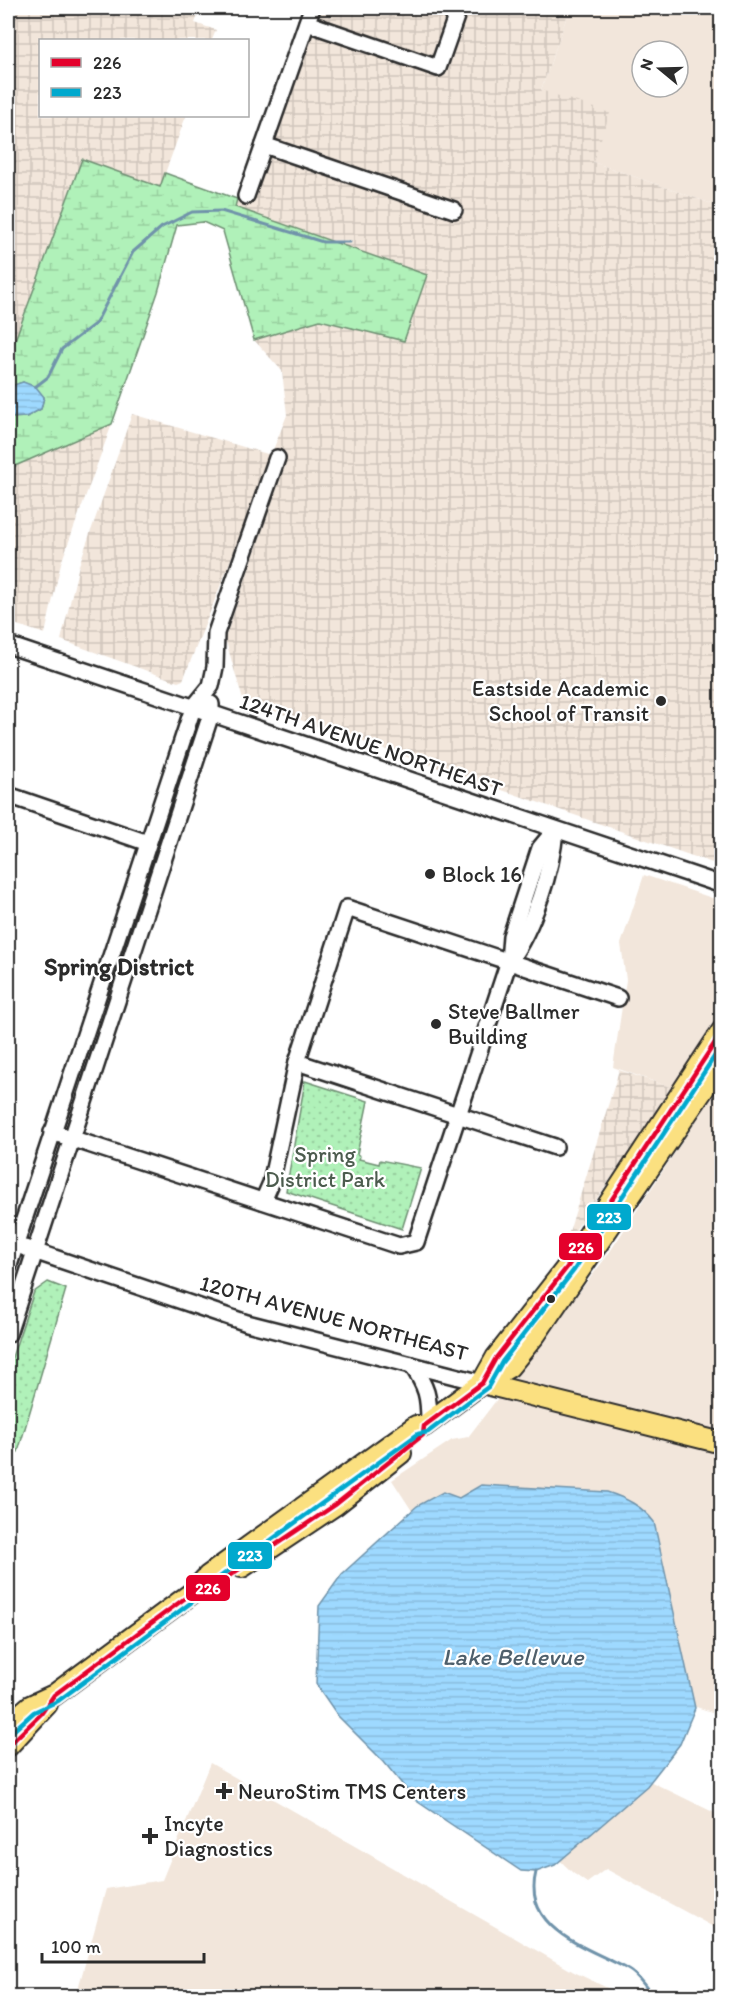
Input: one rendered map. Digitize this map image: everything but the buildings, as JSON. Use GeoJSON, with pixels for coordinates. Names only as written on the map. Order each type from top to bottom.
{"type":"FeatureCollection","features":[{"type":"Feature","properties":{"kind":"main road"},"geometry":{"type":"LineString","coordinates":[[689,1097],[722,1031]]}},
{"type":"Feature","properties":{"kind":"main road"},"geometry":{"type":"LineString","coordinates":[[8,1725],[30,1706],[58,1692],[155,1621],[192,1593],[208,1576],[416,1426],[427,1424],[482,1383],[496,1358],[568,1266],[689,1097],[722,1062]]}},
{"type":"Feature","properties":{"kind":"main road","name":"120TH AVENUE NORTHEAST"},"geometry":{"type":"LineString","coordinates":[[482,1383],[722,1443]]}},
{"type":"Feature","properties":{"kind":"main road"},"geometry":{"type":"LineString","coordinates":[[8,1746],[41,1714],[58,1692]]}},
{"type":"Feature","properties":{"kind":"street"},"geometry":{"type":"LineString","coordinates":[[246,196],[312,8]]}},
{"type":"Feature","properties":{"kind":"street"},"geometry":{"type":"LineString","coordinates":[[307,23],[438,68],[459,8]]}},
{"type":"Feature","properties":{"kind":"street"},"geometry":{"type":"LineString","coordinates":[[264,145],[454,210]]}},
{"type":"Feature","properties":{"kind":"street"},"geometry":{"type":"LineString","coordinates":[[8,1334],[211,714],[216,633],[277,458]]}},
{"type":"Feature","properties":{"kind":"street","name":"124TH AVENUE NORTHEAST"},"geometry":{"type":"LineString","coordinates":[[8,645],[722,885]]}},
{"type":"Feature","properties":{"kind":"street"},"geometry":{"type":"LineString","coordinates":[[8,1268],[11,1244],[52,1132],[193,708],[211,686]]}},
{"type":"Feature","properties":{"kind":"street"},"geometry":{"type":"LineString","coordinates":[[14,798],[148,843]]}},
{"type":"Feature","properties":{"kind":"street"},"geometry":{"type":"LineString","coordinates":[[52,1132],[399,1246],[411,1245],[418,1237],[509,961],[511,936],[540,848],[555,830]]}},
{"type":"Feature","properties":{"kind":"street"},"geometry":{"type":"LineString","coordinates":[[263,1201],[271,1183],[297,1062],[346,908],[618,998]]}},
{"type":"Feature","properties":{"kind":"street"},"geometry":{"type":"LineString","coordinates":[[297,1062],[555,1147]]}},
{"type":"Feature","properties":{"kind":"street","name":"120TH AVENUE NORTHEAST"},"geometry":{"type":"LineString","coordinates":[[11,1244],[247,1323],[482,1383]]}},
{"type":"Feature","properties":{"kind":"street"},"geometry":{"type":"LineString","coordinates":[[412,1365],[425,1384],[429,1396],[427,1424]]}},
{"type":"Feature","properties":{"kind":"shaded area"},"geometry":{"type":"Polygon","coordinates":[[[8,8],[201,8],[195,23],[216,30],[212,39],[39,39],[39,117],[186,117],[160,187],[82,159],[8,359],[8,8]]]}},
{"type":"Feature","properties":{"kind":"shaded area"},"geometry":{"type":"Polygon","coordinates":[[[304,8],[570,8],[541,90],[610,113],[593,162],[721,207],[721,866],[243,700],[225,638],[286,462],[272,456],[183,680],[178,682],[61,640],[79,565],[132,414],[271,455],[287,415],[282,371],[254,340],[223,231],[235,206],[304,8]]]}},
{"type":"Feature","properties":{"kind":"shaded area"},"geometry":{"type":"Polygon","coordinates":[[[570,8],[721,8],[721,207],[593,162],[541,90],[570,8]]]}},
{"type":"Feature","properties":{"kind":"shaded area"},"geometry":{"type":"Polygon","coordinates":[[[112,424],[61,563],[45,634],[8,622],[8,469],[112,424]]]}},
{"type":"Feature","properties":{"kind":"shaded area"},"geometry":{"type":"Polygon","coordinates":[[[644,875],[721,901],[721,1715],[625,1684],[458,1582],[392,1480],[452,1440],[468,1437],[607,1256],[709,1101],[613,1067],[626,980],[621,944],[644,875]]]}},
{"type":"Feature","properties":{"kind":"shaded area"},"geometry":{"type":"Polygon","coordinates":[[[619,1070],[673,1088],[565,1245],[619,1070]]]}},
{"type":"Feature","properties":{"kind":"shaded area"},"geometry":{"type":"Polygon","coordinates":[[[210,1763],[574,1972],[624,1996],[76,1996],[106,1889],[162,1880],[210,1763]]]}},
{"type":"Feature","properties":{"kind":"shaded area"},"geometry":{"type":"Polygon","coordinates":[[[631,1772],[717,1814],[721,1800],[721,1931],[606,1869],[587,1883],[573,1873],[525,1827],[631,1772]]]}},
{"type":"Feature","properties":{"kind":"green space"},"geometry":{"type":"Polygon","coordinates":[[[82,159],[160,187],[165,173],[237,199],[235,207],[427,275],[404,341],[320,320],[254,340],[223,231],[203,222],[177,225],[158,292],[112,424],[8,469],[8,418],[26,417],[41,409],[44,397],[23,382],[8,387],[8,359],[82,159]]]}},
{"type":"Feature","properties":{"kind":"green space","name":"Spring District Park"},"geometry":{"type":"Polygon","coordinates":[[[305,1081],[368,1101],[357,1154],[360,1156],[359,1159],[379,1164],[380,1160],[421,1168],[402,1229],[286,1191],[305,1081]]]}},
{"type":"Feature","properties":{"kind":"green space"},"geometry":{"type":"Polygon","coordinates":[[[48,1282],[66,1289],[18,1452],[8,1456],[8,1369],[34,1292],[48,1282]]]}},
{"type":"Feature","properties":{"kind":"water"},"geometry":{"type":"Polygon","coordinates":[[[23,382],[36,387],[44,397],[41,409],[26,417],[8,418],[8,387],[23,382]]]}},
{"type":"Feature","properties":{"kind":"water","name":"Lake Bellevue"},"geometry":{"type":"Polygon","coordinates":[[[481,1485],[607,1492],[633,1503],[649,1516],[654,1522],[695,1708],[680,1744],[647,1786],[555,1865],[536,1872],[521,1871],[415,1800],[384,1762],[338,1716],[316,1684],[319,1606],[342,1574],[417,1506],[443,1492],[459,1498],[481,1485]]]}},
{"type":"Feature","properties":{"kind":"waterway"},"geometry":{"type":"LineString","coordinates":[[35,387],[48,377],[62,349],[96,323],[133,252],[162,227],[192,212],[221,211],[323,242],[350,242]]}},
{"type":"Feature","properties":{"kind":"waterway"},"geometry":{"type":"LineString","coordinates":[[536,1872],[534,1892],[539,1909],[549,1923],[579,1945],[633,1973],[655,1996]]}},
{"type":"Feature","properties":{"kind":"transit line","name":"226"},"geometry":{"type":"LineString","coordinates":[[8,1746],[41,1714],[54,1695],[192,1593],[214,1586],[335,1505],[423,1435],[424,1426],[482,1383],[496,1358],[568,1266],[722,1032]]}},
{"type":"Feature","properties":{"kind":"transit line","name":"223"},"geometry":{"type":"LineString","coordinates":[[13,1731],[34,1712],[58,1701],[196,1599],[213,1582],[418,1434],[428,1432],[488,1387],[502,1362],[574,1270],[722,1045]]}},
{"type":"Feature","properties":{"kind":"place","name":"Eastside Academic School of Transit"},"geometry":{"type":"Point","coordinates":[661,701]}},
{"type":"Feature","properties":{"kind":"place","name":"Block 16"},"geometry":{"type":"Point","coordinates":[430,874]}},
{"type":"Feature","properties":{"kind":"place","name":"Steve Ballmer Building"},"geometry":{"type":"Point","coordinates":[436,1024]}},
{"type":"Feature","properties":{"kind":"place","name":"NeuroStim TMS Centers"},"geometry":{"type":"Point","coordinates":[224,1791]}},
{"type":"Feature","properties":{"kind":"place","name":"Incyte Diagnostics"},"geometry":{"type":"Point","coordinates":[150,1836]}},
{"type":"Feature","properties":{"kind":"district","name":"Spring District"},"geometry":{"type":"Point","coordinates":[119,966]}}]}
